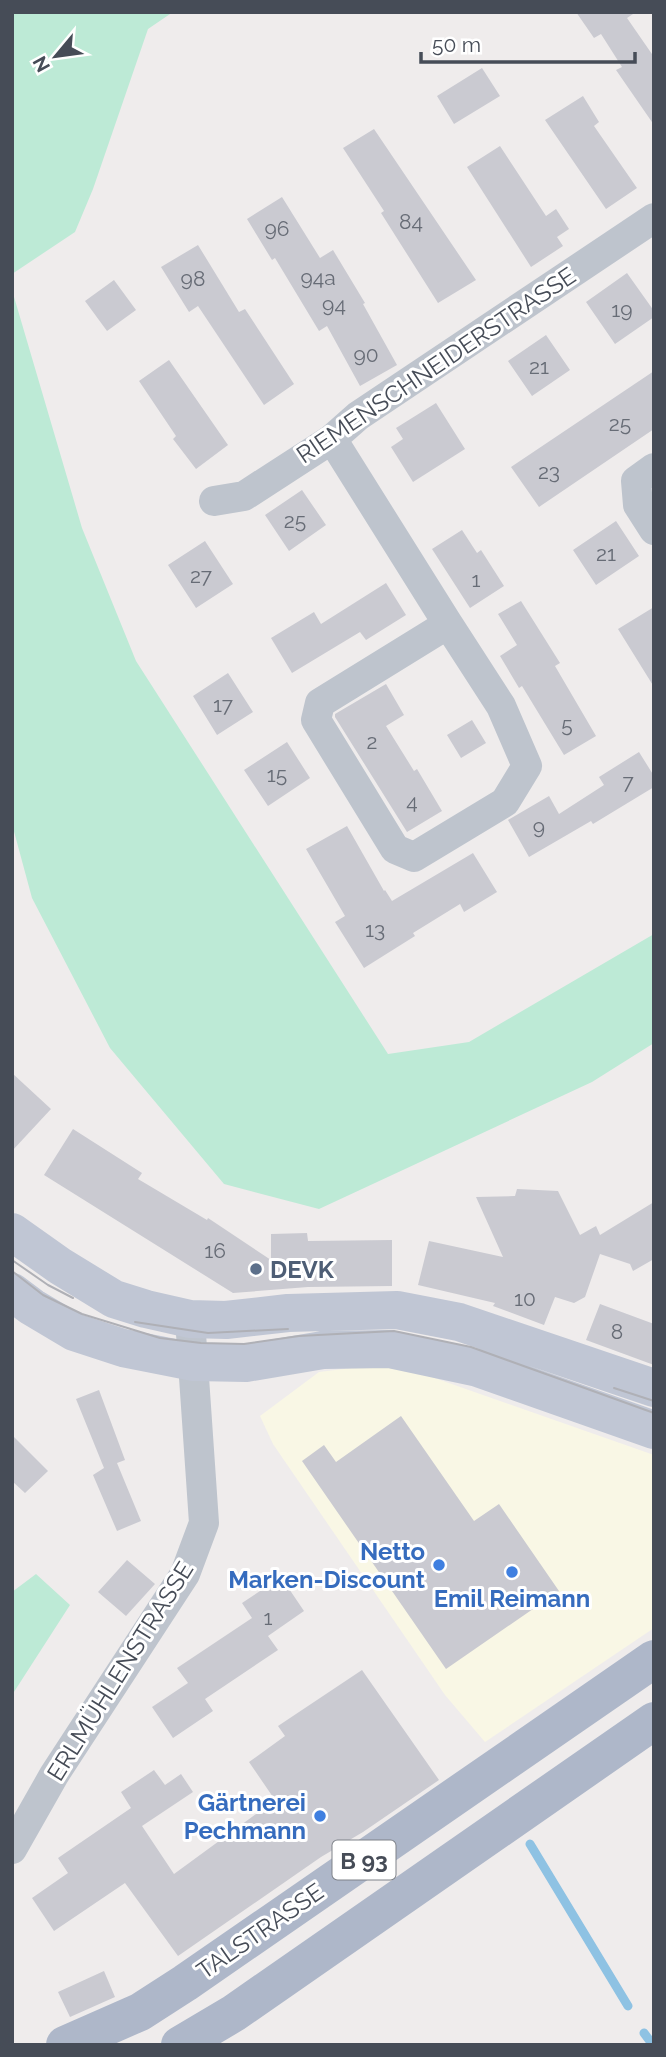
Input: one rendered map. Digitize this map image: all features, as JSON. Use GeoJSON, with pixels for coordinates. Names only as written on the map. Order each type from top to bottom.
{"type":"FeatureCollection","features":[{"type":"Feature","properties":{"kind":"main road","name":"TALSTRASSE"},"geometry":{"type":"LineString","coordinates":[[65,2045],[140,2011],[185,1983],[654,1659]]}},
{"type":"Feature","properties":{"kind":"main road","name":"B 93"},"geometry":{"type":"LineString","coordinates":[[180,2045],[234,2013],[654,1721]]}},
{"type":"Feature","properties":{"kind":"street","name":"RIEMENSCHNEIDERSTRASSE"},"geometry":{"type":"LineString","coordinates":[[214,501],[244,496],[332,439],[358,415],[652,223]]}},
{"type":"Feature","properties":{"kind":"street"},"geometry":{"type":"LineString","coordinates":[[332,439],[501,706],[527,766],[505,802],[414,857],[395,849],[316,720],[320,703],[448,624]]}},
{"type":"Feature","properties":{"kind":"street"},"geometry":{"type":"LineString","coordinates":[[654,468],[636,481],[638,505],[654,530]]}},
{"type":"Feature","properties":{"kind":"street"},"geometry":{"type":"LineString","coordinates":[[12,1232],[60,1266],[114,1298],[146,1309],[190,1319],[226,1320],[288,1313],[397,1310],[459,1322],[654,1388]]}},
{"type":"Feature","properties":{"kind":"street"},"geometry":{"type":"LineString","coordinates":[[12,1292],[74,1332],[123,1348],[194,1362],[246,1363],[323,1350],[389,1349],[478,1368],[654,1430]]}},
{"type":"Feature","properties":{"kind":"street","name":"ERLMÜHLENSTRASSE"},"geometry":{"type":"LineString","coordinates":[[12,1849],[54,1776],[185,1574],[204,1523],[190,1319]]}},
{"type":"Feature","properties":{"kind":"shaded area"},"geometry":{"type":"Polygon","coordinates":[[[392,1363],[654,1455],[654,1628],[485,1742],[445,1695],[273,1444],[260,1416],[319,1372],[392,1363]]]}},
{"type":"Feature","properties":{"kind":"green space"},"geometry":{"type":"Polygon","coordinates":[[[12,12],[173,12],[148,29],[93,189],[75,232],[12,274],[12,12]]]}},
{"type":"Feature","properties":{"kind":"green space"},"geometry":{"type":"Polygon","coordinates":[[[12,290],[82,528],[136,661],[388,1054],[469,1042],[654,934],[654,1043],[592,1082],[319,1209],[224,1184],[110,1048],[32,898],[12,824],[12,290]]]}},
{"type":"Feature","properties":{"kind":"green space"},"geometry":{"type":"Polygon","coordinates":[[[36,1574],[70,1605],[12,1695],[12,1592],[36,1574]]]}},
{"type":"Feature","properties":{"kind":"building"},"geometry":{"type":"Polygon","coordinates":[[[576,12],[636,12],[627,18],[654,57],[654,125],[616,70],[622,67],[601,34],[594,38],[576,12]]]}},
{"type":"Feature","properties":{"kind":"building"},"geometry":{"type":"Polygon","coordinates":[[[482,68],[500,96],[454,124],[437,96],[482,68]]]}},
{"type":"Feature","properties":{"kind":"building"},"geometry":{"type":"Polygon","coordinates":[[[583,96],[599,122],[594,126],[637,188],[606,209],[545,120],[583,96]]]}},
{"type":"Feature","properties":{"kind":"building"},"geometry":{"type":"Polygon","coordinates":[[[374,129],[476,280],[438,303],[343,148],[374,129]]]}},
{"type":"Feature","properties":{"kind":"building"},"geometry":{"type":"Polygon","coordinates":[[[500,146],[546,216],[556,209],[569,229],[557,237],[563,246],[531,267],[467,167],[500,146]]]}},
{"type":"Feature","properties":{"kind":"building"},"geometry":{"type":"Polygon","coordinates":[[[282,197],[320,258],[333,250],[365,303],[363,304],[397,365],[360,386],[327,326],[319,331],[275,258],[272,260],[247,219],[282,197]]]}},
{"type":"Feature","properties":{"kind":"building"},"geometry":{"type":"Polygon","coordinates":[[[198,245],[239,312],[245,309],[294,384],[264,405],[198,306],[189,312],[161,267],[198,245]]]}},
{"type":"Feature","properties":{"kind":"building"},"geometry":{"type":"Polygon","coordinates":[[[627,273],[654,311],[654,317],[615,344],[586,302],[627,273]]]}},
{"type":"Feature","properties":{"kind":"building"},"geometry":{"type":"Polygon","coordinates":[[[114,280],[136,310],[107,331],[85,301],[114,280]]]}},
{"type":"Feature","properties":{"kind":"building"},"geometry":{"type":"Polygon","coordinates":[[[546,335],[570,370],[532,396],[508,361],[546,335]]]}},
{"type":"Feature","properties":{"kind":"building"},"geometry":{"type":"Polygon","coordinates":[[[169,360],[228,445],[196,469],[173,439],[176,436],[139,381],[169,360]]]}},
{"type":"Feature","properties":{"kind":"building"},"geometry":{"type":"Polygon","coordinates":[[[654,371],[654,429],[539,507],[511,467],[654,371]]]}},
{"type":"Feature","properties":{"kind":"building"},"geometry":{"type":"Polygon","coordinates":[[[436,403],[465,449],[413,482],[391,447],[403,439],[396,428],[436,403]]]}},
{"type":"Feature","properties":{"kind":"building"},"geometry":{"type":"Polygon","coordinates":[[[302,490],[326,525],[289,551],[265,515],[302,490]]]}},
{"type":"Feature","properties":{"kind":"building"},"geometry":{"type":"Polygon","coordinates":[[[616,521],[639,556],[596,585],[573,550],[616,521]]]}},
{"type":"Feature","properties":{"kind":"building"},"geometry":{"type":"Polygon","coordinates":[[[462,530],[477,553],[481,550],[504,586],[470,608],[432,549],[462,530]]]}},
{"type":"Feature","properties":{"kind":"building"},"geometry":{"type":"Polygon","coordinates":[[[205,541],[233,584],[196,608],[168,565],[205,541]]]}},
{"type":"Feature","properties":{"kind":"building"},"geometry":{"type":"Polygon","coordinates":[[[386,583],[406,615],[366,640],[360,632],[292,673],[271,638],[314,612],[321,624],[386,583]]]}},
{"type":"Feature","properties":{"kind":"building"},"geometry":{"type":"Polygon","coordinates":[[[521,601],[560,663],[555,666],[596,736],[564,755],[522,686],[519,688],[500,656],[517,645],[498,614],[521,601]]]}},
{"type":"Feature","properties":{"kind":"building"},"geometry":{"type":"Polygon","coordinates":[[[654,607],[654,687],[618,629],[654,607]]]}},
{"type":"Feature","properties":{"kind":"building"},"geometry":{"type":"Polygon","coordinates":[[[228,673],[253,712],[217,735],[193,696],[228,673]]]}},
{"type":"Feature","properties":{"kind":"building"},"geometry":{"type":"Polygon","coordinates":[[[386,684],[404,715],[386,726],[414,771],[417,769],[442,811],[407,832],[335,717],[335,714],[386,684]]]}},
{"type":"Feature","properties":{"kind":"building"},"geometry":{"type":"Polygon","coordinates":[[[472,720],[486,743],[461,758],[447,735],[472,720]]]}},
{"type":"Feature","properties":{"kind":"building"},"geometry":{"type":"Polygon","coordinates":[[[287,742],[310,778],[268,806],[244,770],[287,742]]]}},
{"type":"Feature","properties":{"kind":"building"},"geometry":{"type":"Polygon","coordinates":[[[639,752],[654,776],[654,787],[593,824],[591,821],[529,857],[508,820],[549,796],[559,814],[604,785],[599,777],[639,752]]]}},
{"type":"Feature","properties":{"kind":"building"},"geometry":{"type":"Polygon","coordinates":[[[347,826],[392,901],[473,853],[497,892],[464,912],[460,904],[364,968],[335,922],[345,916],[306,849],[347,826]]]}},
{"type":"Feature","properties":{"kind":"building"},"geometry":{"type":"Polygon","coordinates":[[[12,1073],[51,1109],[12,1151],[12,1073]]]}},
{"type":"Feature","properties":{"kind":"building"},"geometry":{"type":"Polygon","coordinates":[[[73,1129],[142,1173],[138,1179],[207,1220],[208,1218],[271,1260],[271,1234],[307,1233],[308,1241],[392,1240],[392,1286],[308,1287],[233,1293],[44,1175],[73,1129]]]}},
{"type":"Feature","properties":{"kind":"building"},"geometry":{"type":"Polygon","coordinates":[[[517,1189],[558,1191],[580,1235],[596,1226],[600,1235],[654,1202],[654,1259],[633,1271],[630,1264],[600,1254],[585,1297],[574,1303],[555,1297],[544,1325],[493,1306],[495,1303],[418,1285],[429,1241],[503,1257],[476,1197],[515,1196],[517,1189]]]}},
{"type":"Feature","properties":{"kind":"building"},"geometry":{"type":"Polygon","coordinates":[[[600,1304],[654,1324],[654,1365],[586,1340],[600,1304]]]}},
{"type":"Feature","properties":{"kind":"building"},"geometry":{"type":"Polygon","coordinates":[[[99,1390],[125,1460],[117,1463],[141,1521],[117,1531],[93,1475],[104,1468],[76,1399],[99,1390]]]}},
{"type":"Feature","properties":{"kind":"building","name":"Netto Marken-Discount"},"geometry":{"type":"Polygon","coordinates":[[[401,1416],[474,1521],[499,1504],[559,1591],[446,1669],[302,1461],[324,1445],[336,1462],[401,1416]]]}},
{"type":"Feature","properties":{"kind":"building"},"geometry":{"type":"Polygon","coordinates":[[[12,1435],[48,1471],[25,1493],[12,1481],[12,1435]]]}},
{"type":"Feature","properties":{"kind":"building"},"geometry":{"type":"Polygon","coordinates":[[[127,1560],[155,1584],[126,1616],[98,1592],[127,1560]]]}},
{"type":"Feature","properties":{"kind":"building"},"geometry":{"type":"Polygon","coordinates":[[[281,1577],[304,1611],[268,1636],[278,1650],[205,1699],[213,1711],[173,1738],[152,1707],[188,1683],[177,1668],[252,1618],[242,1603],[281,1577]]]}},
{"type":"Feature","properties":{"kind":"building","name":"Gärtnerei Pechmann"},"geometry":{"type":"Polygon","coordinates":[[[362,1670],[439,1780],[321,1857],[178,1956],[125,1883],[54,1931],[32,1898],[68,1873],[58,1858],[131,1808],[121,1792],[154,1770],[165,1785],[181,1774],[193,1792],[142,1826],[174,1874],[275,1800],[249,1762],[285,1736],[278,1726],[362,1670]]]}},
{"type":"Feature","properties":{"kind":"building"},"geometry":{"type":"Polygon","coordinates":[[[104,1971],[115,1997],[70,2017],[58,1992],[104,1971]]]}},
{"type":"Feature","properties":{"kind":"waterway"},"geometry":{"type":"LineString","coordinates":[[530,1844],[628,2006]]}},
{"type":"Feature","properties":{"kind":"waterway"},"geometry":{"type":"LineString","coordinates":[[644,2033],[653,2045]]}},
{"type":"Feature","properties":{"kind":"tram line"},"geometry":{"type":"LineString","coordinates":[[12,1260],[48,1285],[73,1298]]}},
{"type":"Feature","properties":{"kind":"tram line"},"geometry":{"type":"LineString","coordinates":[[12,1271],[43,1295],[82,1314],[160,1338],[244,1344],[299,1336],[394,1331],[471,1347],[654,1413]]}},
{"type":"Feature","properties":{"kind":"tram line"},"geometry":{"type":"LineString","coordinates":[[135,1322],[208,1333],[288,1329]]}},
{"type":"Feature","properties":{"kind":"tram line"},"geometry":{"type":"LineString","coordinates":[[614,1388],[654,1401]]}},
{"type":"Feature","properties":{"kind":"place","name":"DEVK"},"geometry":{"type":"Point","coordinates":[256,1269]}},
{"type":"Feature","properties":{"kind":"place","name":"Netto Marken-Discount"},"geometry":{"type":"Point","coordinates":[439,1565]}},
{"type":"Feature","properties":{"kind":"place","name":"Emil Reimann"},"geometry":{"type":"Point","coordinates":[512,1572]}},
{"type":"Feature","properties":{"kind":"place","name":"Gärtnerei Pechmann"},"geometry":{"type":"Point","coordinates":[320,1816]}}]}
